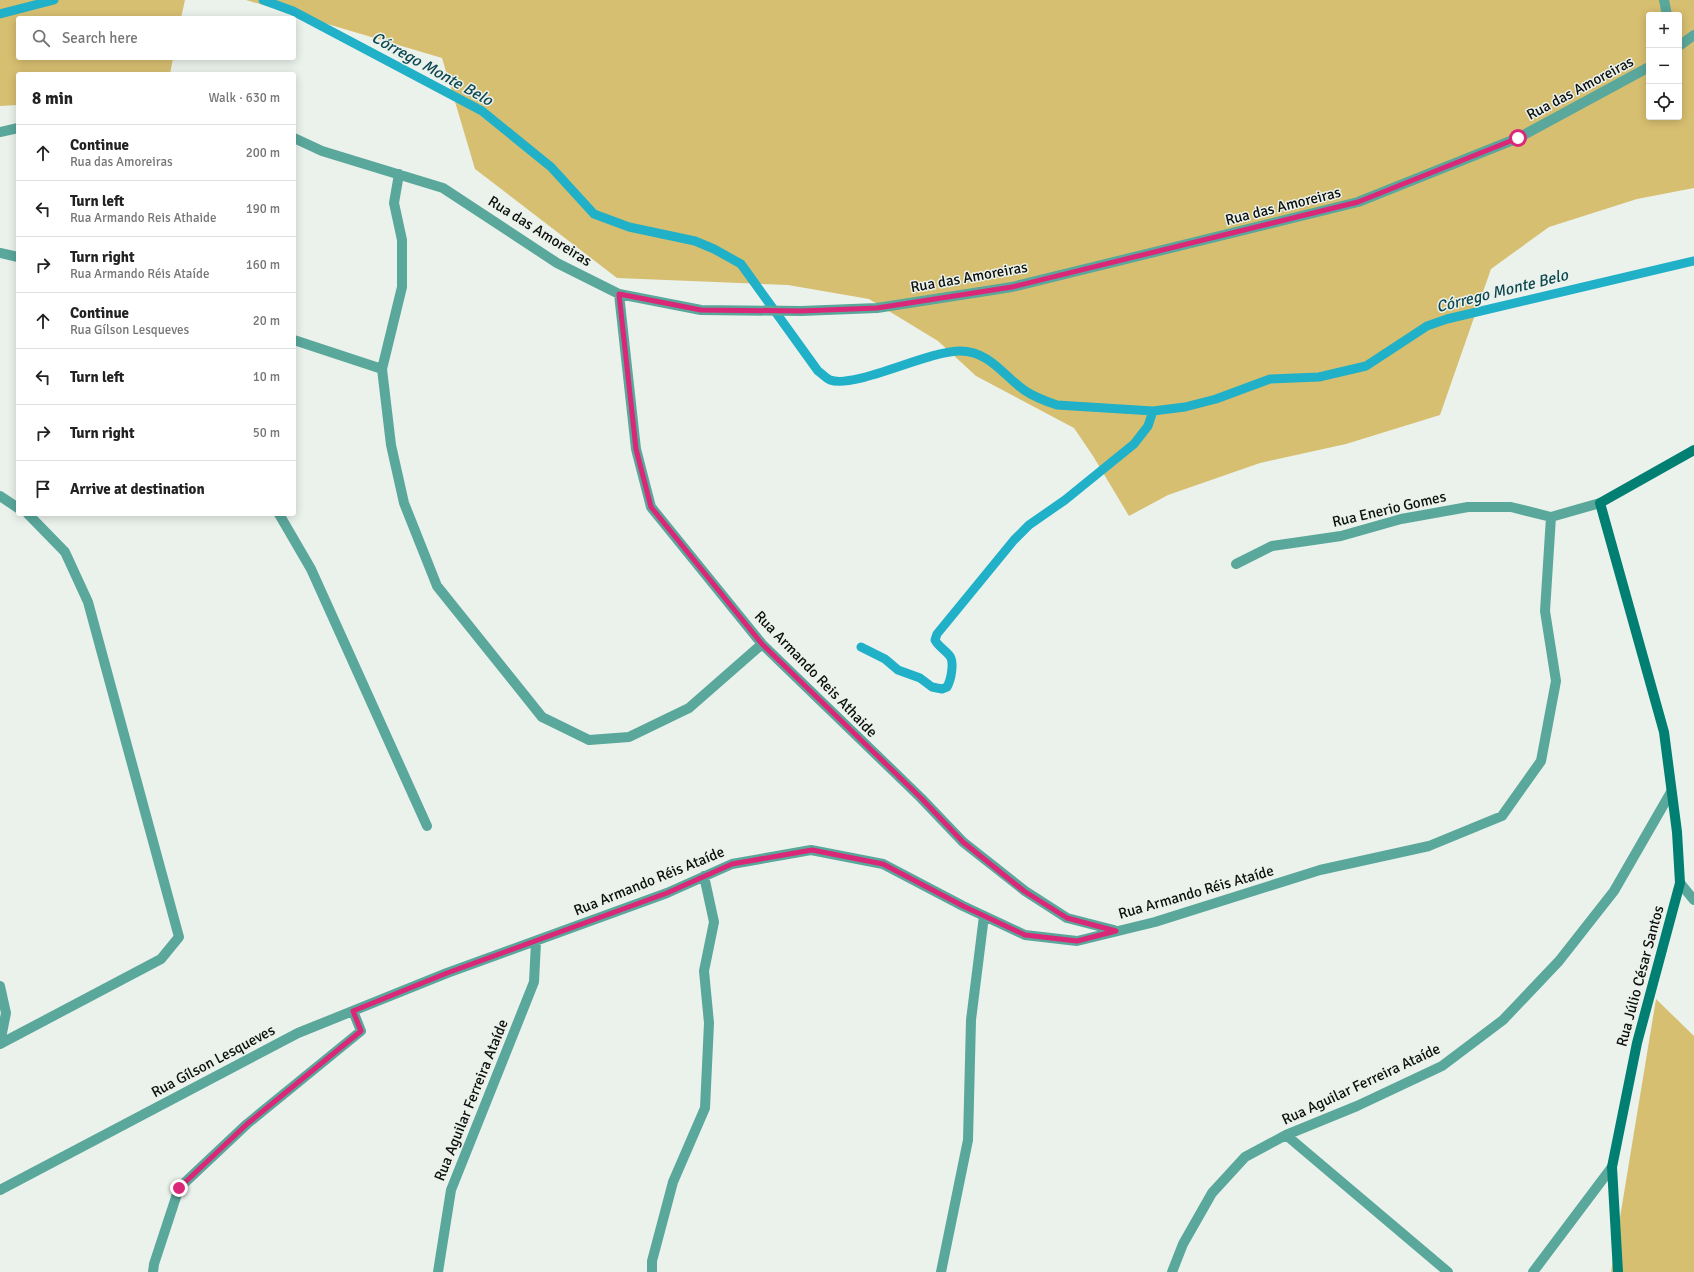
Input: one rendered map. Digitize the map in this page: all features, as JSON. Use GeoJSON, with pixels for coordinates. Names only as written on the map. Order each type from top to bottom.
{"type":"FeatureCollection","features":[{"type":"Feature","properties":{"kind":"street"},"geometry":{"type":"LineString","coordinates":[[1664,0],[1666,12]]}},
{"type":"Feature","properties":{"kind":"street"},"geometry":{"type":"LineString","coordinates":[[1682,44],[1694,35]]}},
{"type":"Feature","properties":{"kind":"street","name":"Rua das Amoreiras"},"geometry":{"type":"LineString","coordinates":[[296,139],[322,151],[443,188],[557,263],[619,294],[701,310],[801,311],[877,308],[1012,287],[1358,202],[1518,138],[1646,69]]}},
{"type":"Feature","properties":{"kind":"street"},"geometry":{"type":"LineString","coordinates":[[0,132],[16,128]]}},
{"type":"Feature","properties":{"kind":"street"},"geometry":{"type":"LineString","coordinates":[[399,174],[394,203],[402,240],[402,287],[382,369],[391,445],[404,503],[437,586],[542,717],[589,740],[629,737],[689,708],[762,644]]}},
{"type":"Feature","properties":{"kind":"street"},"geometry":{"type":"LineString","coordinates":[[0,253],[16,257]]}},
{"type":"Feature","properties":{"kind":"street","name":"Rua Armando Reis Athaide"},"geometry":{"type":"LineString","coordinates":[[619,294],[636,449],[651,507],[762,644],[921,798],[963,842],[1024,891],[1067,918],[1116,931]]}},
{"type":"Feature","properties":{"kind":"street"},"geometry":{"type":"LineString","coordinates":[[296,341],[382,369]]}},
{"type":"Feature","properties":{"kind":"street"},"geometry":{"type":"LineString","coordinates":[[1551,517],[1600,503],[1694,450]]}},
{"type":"Feature","properties":{"kind":"street"},"geometry":{"type":"LineString","coordinates":[[0,496],[16,507]]}},
{"type":"Feature","properties":{"kind":"street","name":"Rua Júlio César Santos"},"geometry":{"type":"LineString","coordinates":[[1600,503],[1664,732],[1677,832],[1680,883],[1637,1043],[1612,1167],[1618,1272]]}},
{"type":"Feature","properties":{"kind":"street","name":"Rua Enerio Gomes"},"geometry":{"type":"LineString","coordinates":[[1236,564],[1272,546],[1341,536],[1401,519],[1468,507],[1511,507],[1551,517]]}},
{"type":"Feature","properties":{"kind":"street"},"geometry":{"type":"LineString","coordinates":[[0,1044],[161,959],[179,936],[88,602],[65,552],[30,516]]}},
{"type":"Feature","properties":{"kind":"street"},"geometry":{"type":"LineString","coordinates":[[280,516],[311,569],[427,826]]}},
{"type":"Feature","properties":{"kind":"street","name":"Rua Armando Réis Ataíde"},"geometry":{"type":"LineString","coordinates":[[447,973],[536,942],[667,893],[732,864],[812,850],[883,864],[984,916],[1025,935],[1077,941],[1227,900],[1320,870],[1428,846],[1502,816],[1541,762],[1556,681],[1544,611],[1551,517]]}},
{"type":"Feature","properties":{"kind":"street","name":"Rua Aguilar Ferreira Ataíde"},"geometry":{"type":"LineString","coordinates":[[1172,1272],[1183,1244],[1212,1193],[1245,1157],[1286,1135],[1357,1106],[1442,1066],[1503,1020],[1559,961],[1614,891],[1671,792]]}},
{"type":"Feature","properties":{"kind":"street"},"geometry":{"type":"LineString","coordinates":[[652,1272],[652,1261],[673,1182],[705,1108],[709,1023],[704,971],[714,922],[704,876]]}},
{"type":"Feature","properties":{"kind":"street"},"geometry":{"type":"LineString","coordinates":[[1680,883],[1694,900]]}},
{"type":"Feature","properties":{"kind":"street"},"geometry":{"type":"LineString","coordinates":[[941,1272],[968,1140],[971,1020],[984,916]]}},
{"type":"Feature","properties":{"kind":"street","name":"Rua Aguilar Ferreira Ataíde"},"geometry":{"type":"LineString","coordinates":[[438,1272],[451,1190],[534,982],[536,942]]}},
{"type":"Feature","properties":{"kind":"street","name":"Rua Gílson Lesqueves"},"geometry":{"type":"LineString","coordinates":[[0,1190],[298,1033],[447,973]]}},
{"type":"Feature","properties":{"kind":"street"},"geometry":{"type":"LineString","coordinates":[[0,986],[6,1013],[0,1044]]}},
{"type":"Feature","properties":{"kind":"street"},"geometry":{"type":"LineString","coordinates":[[153,1272],[154,1264],[179,1188],[247,1124],[361,1031],[353,1011]]}},
{"type":"Feature","properties":{"kind":"street"},"geometry":{"type":"LineString","coordinates":[[1286,1135],[1448,1272]]}},
{"type":"Feature","properties":{"kind":"street"},"geometry":{"type":"LineString","coordinates":[[1533,1272],[1612,1167]]}},
{"type":"Feature","properties":{"kind":"shaded area"},"geometry":{"type":"Polygon","coordinates":[[[0,0],[185,0],[181,16],[16,16],[16,60],[173,60],[170,72],[16,72],[16,105],[0,106],[0,0]]]}},
{"type":"Feature","properties":{"kind":"shaded area"},"geometry":{"type":"Polygon","coordinates":[[[246,0],[1694,0],[1694,188],[1637,199],[1549,227],[1491,269],[1440,415],[1346,444],[1260,463],[1168,495],[1129,516],[1093,456],[1074,428],[976,376],[938,341],[869,299],[788,285],[617,278],[475,169],[442,58],[246,0]]]}},
{"type":"Feature","properties":{"kind":"shaded area"},"geometry":{"type":"Polygon","coordinates":[[[1656,999],[1694,1036],[1694,1272],[1611,1272],[1656,999]]]}},
{"type":"Feature","properties":{"kind":"waterway","name":"Córrego Monte Belo"},"geometry":{"type":"LineString","coordinates":[[0,14],[54,0]]}},
{"type":"Feature","properties":{"kind":"waterway","name":"Córrego Monte Belo"},"geometry":{"type":"LineString","coordinates":[[263,0],[293,11],[482,111],[551,167],[594,214],[629,227],[695,241],[714,249],[741,264],[818,371],[830,380],[841,381],[856,379],[929,357],[960,351],[970,352],[987,359],[1024,390],[1040,399],[1057,405],[1153,411],[1185,407],[1216,399],[1270,379],[1319,377],[1366,366],[1427,326],[1447,319],[1694,261]]}},
{"type":"Feature","properties":{"kind":"waterway"},"geometry":{"type":"LineString","coordinates":[[861,647],[885,659],[898,670],[920,678],[932,687],[942,689],[947,687],[950,680],[952,662],[949,655],[935,640],[937,634],[1014,540],[1029,525],[1065,500],[1134,444],[1148,426],[1153,411]]}},
{"type":"Feature","properties":{"kind":"route"},"geometry":{"type":"LineString","coordinates":[[179,1188],[247,1124],[361,1031],[353,1011],[447,973],[536,942],[667,893],[732,864],[812,850],[883,864],[963,906],[1025,935],[1077,941],[1116,931],[1067,918],[1024,891],[963,842],[921,798],[762,644],[651,507],[636,449],[621,324],[619,294],[701,310],[801,311],[877,308],[1012,287],[1358,202],[1518,138]]}}]}
